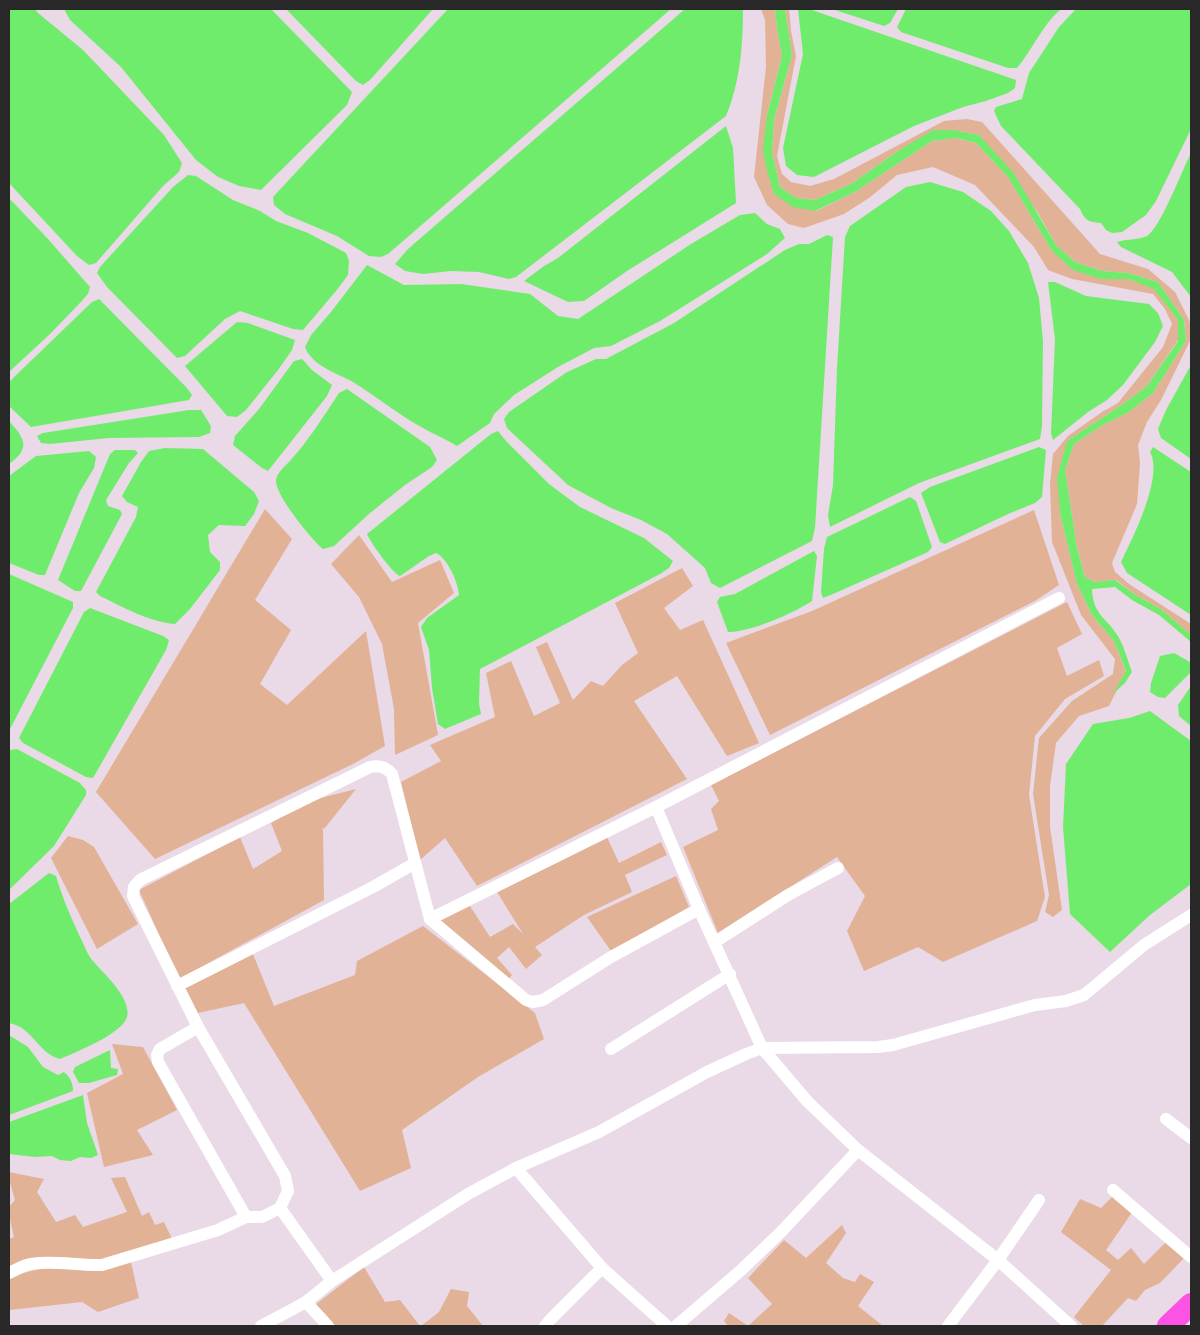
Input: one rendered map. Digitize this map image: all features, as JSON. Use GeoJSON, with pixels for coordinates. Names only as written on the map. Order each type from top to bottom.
{"type":"FeatureCollection","features":[{"type":"Feature","properties":{"kind":"highway"},"geometry":{"type":"LineString","coordinates":[[1168,1326],[1191,1304]]}},
{"type":"Feature","properties":{"kind":"street"},"geometry":{"type":"LineString","coordinates":[[430,919],[656,807],[1059,598]]}},
{"type":"Feature","properties":{"kind":"street"},"geometry":{"type":"LineString","coordinates":[[9,1272],[30,1264],[102,1265],[218,1230],[246,1216],[262,1217],[280,1208],[288,1191],[285,1176],[198,1027],[133,896],[134,887],[140,880],[370,767],[377,766],[388,770],[392,774],[430,919],[526,1000],[533,1002],[543,1000],[611,957],[700,909]]}},
{"type":"Feature","properties":{"kind":"street"},"geometry":{"type":"LineString","coordinates":[[656,807],[762,1048],[807,1101],[858,1150],[998,1260],[1071,1326]]}},
{"type":"Feature","properties":{"kind":"street"},"geometry":{"type":"LineString","coordinates":[[177,986],[375,886],[416,863]]}},
{"type":"Feature","properties":{"kind":"street"},"geometry":{"type":"LineString","coordinates":[[715,942],[788,895],[838,868]]}},
{"type":"Feature","properties":{"kind":"street"},"geometry":{"type":"LineString","coordinates":[[261,1326],[306,1302],[332,1281],[468,1194],[516,1168],[599,1132],[706,1072],[746,1054],[762,1048],[878,1047],[893,1045],[1035,1005],[1066,1001],[1084,995],[1144,945],[1191,915]]}},
{"type":"Feature","properties":{"kind":"street"},"geometry":{"type":"LineString","coordinates":[[611,1049],[730,974]]}},
{"type":"Feature","properties":{"kind":"street"},"geometry":{"type":"LineString","coordinates":[[198,1027],[160,1049],[157,1055],[158,1062],[246,1216]]}},
{"type":"Feature","properties":{"kind":"street"},"geometry":{"type":"LineString","coordinates":[[1166,1119],[1191,1138]]}},
{"type":"Feature","properties":{"kind":"street"},"geometry":{"type":"LineString","coordinates":[[676,1326],[746,1265],[858,1150]]}},
{"type":"Feature","properties":{"kind":"street"},"geometry":{"type":"LineString","coordinates":[[516,1168],[602,1268],[667,1326]]}},
{"type":"Feature","properties":{"kind":"street"},"geometry":{"type":"LineString","coordinates":[[1113,1190],[1191,1257]]}},
{"type":"Feature","properties":{"kind":"street"},"geometry":{"type":"LineString","coordinates":[[948,1326],[998,1260],[1039,1200]]}},
{"type":"Feature","properties":{"kind":"street"},"geometry":{"type":"LineString","coordinates":[[280,1208],[332,1281]]}},
{"type":"Feature","properties":{"kind":"street"},"geometry":{"type":"LineString","coordinates":[[545,1326],[602,1268]]}},
{"type":"Feature","properties":{"kind":"street"},"geometry":{"type":"LineString","coordinates":[[306,1302],[328,1326]]}},
{"type":"Feature","properties":{"kind":"shaded area"},"geometry":{"type":"Polygon","coordinates":[[[9,9],[35,9],[83,50],[164,135],[182,163],[179,172],[163,186],[96,263],[89,265],[77,256],[9,183],[9,9]]]}},
{"type":"Feature","properties":{"kind":"shaded area"},"geometry":{"type":"Polygon","coordinates":[[[64,9],[271,9],[352,92],[347,105],[261,190],[239,186],[218,177],[196,160],[121,67],[70,20],[64,9]]]}},
{"type":"Feature","properties":{"kind":"shaded area"},"geometry":{"type":"Polygon","coordinates":[[[286,9],[433,9],[370,80],[363,85],[356,81],[286,9]]]}},
{"type":"Feature","properties":{"kind":"shaded area"},"geometry":{"type":"Polygon","coordinates":[[[448,9],[671,9],[388,254],[381,257],[369,256],[337,236],[285,214],[274,205],[273,197],[448,9]]]}},
{"type":"Feature","properties":{"kind":"shaded area"},"geometry":{"type":"Polygon","coordinates":[[[685,9],[743,9],[738,77],[726,116],[516,277],[509,279],[479,272],[451,271],[423,274],[405,271],[395,264],[408,249],[685,9]]]}},
{"type":"Feature","properties":{"kind":"shaded area"},"geometry":{"type":"Polygon","coordinates":[[[761,9],[775,9],[782,56],[767,115],[774,194],[816,211],[855,192],[932,141],[955,138],[976,143],[1008,177],[1052,251],[1101,279],[1128,279],[1154,288],[1178,320],[1178,340],[1147,386],[1067,441],[1060,513],[1077,584],[1092,615],[1114,641],[1126,672],[1109,706],[1079,716],[1056,743],[1050,786],[1050,827],[1062,910],[1053,917],[1045,912],[1049,895],[1033,794],[1039,738],[1072,701],[1113,674],[1115,659],[1081,615],[1052,542],[1050,484],[1053,454],[1068,436],[1118,403],[1163,347],[1172,324],[1165,309],[1153,294],[1072,279],[1048,270],[1034,247],[975,185],[933,167],[897,175],[869,198],[844,214],[804,228],[788,224],[767,205],[754,177],[766,67],[765,20],[761,9]]]}},
{"type":"Feature","properties":{"kind":"shaded area"},"geometry":{"type":"Polygon","coordinates":[[[775,9],[785,9],[792,55],[774,120],[772,153],[780,187],[796,198],[815,200],[851,184],[898,151],[933,130],[954,130],[979,135],[1013,172],[1056,245],[1075,262],[1102,271],[1128,273],[1158,282],[1184,320],[1186,341],[1153,393],[1129,412],[1101,426],[1074,444],[1065,470],[1077,548],[1085,577],[1095,582],[1115,580],[1134,594],[1162,610],[1191,635],[1191,642],[1159,615],[1132,600],[1115,587],[1092,589],[1095,605],[1118,636],[1132,672],[1125,683],[1114,693],[1126,671],[1114,641],[1092,615],[1077,584],[1060,513],[1057,478],[1067,441],[1147,386],[1178,341],[1178,320],[1154,289],[1128,279],[1101,279],[1073,270],[1052,251],[1008,177],[976,143],[956,138],[932,141],[855,192],[815,211],[793,207],[774,194],[763,149],[767,115],[782,56],[775,9]]]}},
{"type":"Feature","properties":{"kind":"shaded area"},"geometry":{"type":"Polygon","coordinates":[[[785,9],[789,9],[796,56],[777,156],[782,174],[791,182],[810,186],[834,179],[944,121],[967,119],[982,122],[1100,254],[1148,269],[1175,292],[1190,322],[1190,341],[1161,400],[1147,422],[1138,445],[1140,463],[1137,504],[1112,563],[1115,572],[1129,584],[1191,624],[1191,635],[1162,610],[1134,594],[1116,580],[1095,582],[1085,577],[1077,548],[1065,470],[1074,444],[1101,426],[1129,412],[1153,393],[1186,341],[1184,320],[1158,282],[1128,273],[1102,271],[1075,262],[1056,245],[1038,213],[979,135],[954,130],[898,151],[851,184],[815,200],[796,198],[780,187],[772,153],[774,120],[792,55],[785,9]]]}},
{"type":"Feature","properties":{"kind":"shaded area"},"geometry":{"type":"Polygon","coordinates":[[[798,9],[809,9],[1016,80],[1015,88],[1008,93],[963,107],[914,126],[814,177],[797,175],[786,166],[783,148],[803,54],[798,9]]]}},
{"type":"Feature","properties":{"kind":"shaded area"},"geometry":{"type":"Polygon","coordinates":[[[832,9],[898,9],[890,23],[884,26],[832,9]]]}},
{"type":"Feature","properties":{"kind":"shaded area"},"geometry":{"type":"Polygon","coordinates":[[[906,9],[1061,9],[1048,22],[1017,68],[1008,68],[901,32],[897,27],[906,9]]]}},
{"type":"Feature","properties":{"kind":"shaded area"},"geometry":{"type":"Polygon","coordinates":[[[1076,9],[1191,9],[1191,129],[1156,201],[1146,215],[1122,232],[1112,233],[1106,230],[1101,223],[1090,221],[1086,218],[1080,209],[1001,126],[994,111],[996,107],[1022,99],[1029,73],[1059,27],[1076,9]]]}},
{"type":"Feature","properties":{"kind":"shaded area"},"geometry":{"type":"Polygon","coordinates":[[[726,126],[733,148],[736,203],[627,271],[584,301],[568,302],[524,281],[558,258],[726,126]]]}},
{"type":"Feature","properties":{"kind":"shaded area"},"geometry":{"type":"Polygon","coordinates":[[[1191,153],[1191,297],[1172,272],[1121,247],[1117,242],[1144,237],[1153,231],[1165,210],[1191,153]]]}},
{"type":"Feature","properties":{"kind":"shaded area"},"geometry":{"type":"Polygon","coordinates":[[[188,175],[196,176],[233,200],[260,211],[276,221],[308,233],[346,253],[349,261],[348,275],[303,330],[293,329],[240,311],[225,319],[185,356],[177,358],[107,287],[97,273],[100,267],[173,187],[188,175]]]}},
{"type":"Feature","properties":{"kind":"shaded area"},"geometry":{"type":"Polygon","coordinates":[[[930,182],[963,192],[991,211],[1009,231],[1028,263],[1039,298],[1043,341],[1042,427],[1040,439],[919,483],[830,527],[828,515],[833,485],[837,368],[845,237],[850,226],[906,187],[930,182]]]}},
{"type":"Feature","properties":{"kind":"shaded area"},"geometry":{"type":"Polygon","coordinates":[[[9,198],[90,287],[88,294],[78,305],[9,372],[9,198]]]}},
{"type":"Feature","properties":{"kind":"shaded area"},"geometry":{"type":"Polygon","coordinates":[[[755,213],[767,224],[780,229],[785,238],[767,254],[660,321],[611,346],[594,348],[558,367],[514,395],[494,414],[490,423],[457,446],[414,423],[353,382],[319,364],[308,354],[305,347],[311,335],[367,265],[404,285],[461,284],[530,294],[558,316],[578,319],[691,244],[740,215],[755,213]]]}},
{"type":"Feature","properties":{"kind":"shaded area"},"geometry":{"type":"Polygon","coordinates":[[[827,235],[833,237],[815,528],[812,541],[720,588],[711,583],[705,568],[667,534],[641,520],[611,508],[568,485],[507,428],[504,419],[509,412],[567,372],[596,359],[606,359],[674,323],[785,250],[799,244],[809,244],[827,235]]]}},
{"type":"Feature","properties":{"kind":"shaded area"},"geometry":{"type":"Polygon","coordinates":[[[1048,282],[1055,282],[1086,296],[1149,304],[1158,313],[1163,326],[1155,342],[1123,385],[1107,400],[1088,412],[1053,440],[1051,433],[1055,339],[1048,282]]]}},
{"type":"Feature","properties":{"kind":"shaded area"},"geometry":{"type":"Polygon","coordinates":[[[99,299],[192,395],[189,400],[31,427],[9,406],[9,382],[92,302],[99,299]]]}},
{"type":"Feature","properties":{"kind":"shaded area"},"geometry":{"type":"Polygon","coordinates":[[[237,322],[248,323],[295,340],[292,350],[278,370],[246,410],[237,417],[227,416],[185,366],[237,322]]]}},
{"type":"Feature","properties":{"kind":"shaded area"},"geometry":{"type":"Polygon","coordinates":[[[302,359],[312,370],[332,385],[327,396],[268,471],[233,445],[235,436],[259,409],[294,361],[302,359]]]}},
{"type":"Feature","properties":{"kind":"shaded area"},"geometry":{"type":"Polygon","coordinates":[[[1191,365],[1191,459],[1161,438],[1158,429],[1166,410],[1191,365]]]}},
{"type":"Feature","properties":{"kind":"shaded area"},"geometry":{"type":"Polygon","coordinates":[[[347,389],[430,447],[437,460],[432,467],[405,485],[370,513],[334,546],[323,549],[310,536],[287,506],[277,487],[276,480],[280,472],[309,437],[339,393],[347,389]]]}},
{"type":"Feature","properties":{"kind":"shaded area"},"geometry":{"type":"Polygon","coordinates":[[[189,410],[201,410],[211,426],[210,433],[199,437],[109,438],[50,444],[41,443],[37,436],[43,433],[189,410]]]}},
{"type":"Feature","properties":{"kind":"shaded area"},"geometry":{"type":"Polygon","coordinates":[[[9,421],[22,438],[23,448],[21,453],[9,464],[9,421]]]}},
{"type":"Feature","properties":{"kind":"shaded area"},"geometry":{"type":"Polygon","coordinates":[[[498,431],[549,484],[580,507],[644,538],[673,561],[669,568],[660,574],[480,669],[479,704],[481,714],[445,729],[438,724],[432,688],[429,650],[421,627],[427,618],[459,595],[457,584],[445,560],[436,553],[400,576],[396,574],[367,534],[491,434],[498,431]]]}},
{"type":"Feature","properties":{"kind":"shaded area"},"geometry":{"type":"Polygon","coordinates":[[[1039,447],[1046,450],[1042,497],[1035,503],[945,544],[940,542],[921,493],[930,487],[1039,447]]]}},
{"type":"Feature","properties":{"kind":"shaded area"},"geometry":{"type":"Polygon","coordinates":[[[1153,447],[1191,472],[1191,615],[1127,573],[1121,562],[1139,524],[1150,492],[1153,463],[1150,452],[1153,447]]]}},
{"type":"Feature","properties":{"kind":"shaded area"},"geometry":{"type":"Polygon","coordinates":[[[165,448],[203,449],[254,492],[259,501],[254,514],[245,526],[219,525],[208,535],[210,552],[220,562],[220,570],[190,609],[175,624],[165,623],[136,613],[100,596],[96,592],[136,517],[138,507],[127,502],[122,496],[149,451],[165,448]]]}},
{"type":"Feature","properties":{"kind":"shaded area"},"geometry":{"type":"Polygon","coordinates":[[[115,450],[135,450],[138,453],[129,463],[106,500],[108,506],[120,510],[122,514],[81,591],[75,591],[58,580],[110,454],[115,450]]]}},
{"type":"Feature","properties":{"kind":"shaded area"},"geometry":{"type":"Polygon","coordinates":[[[89,451],[96,457],[94,468],[79,493],[45,575],[39,575],[9,563],[9,476],[36,456],[89,451]]]}},
{"type":"Feature","properties":{"kind":"shaded area"},"geometry":{"type":"Polygon","coordinates":[[[910,497],[916,501],[932,547],[928,552],[823,598],[821,592],[824,549],[827,537],[910,497]]]}},
{"type":"Feature","properties":{"kind":"shaded area"},"geometry":{"type":"Polygon","coordinates":[[[265,509],[292,539],[255,600],[291,630],[260,684],[287,705],[366,631],[385,746],[353,764],[155,859],[96,792],[265,509]]]}},
{"type":"Feature","properties":{"kind":"shaded area"},"geometry":{"type":"Polygon","coordinates":[[[1034,510],[1059,585],[1035,601],[770,735],[726,643],[812,611],[1034,510]]]}},
{"type":"Feature","properties":{"kind":"shaded area"},"geometry":{"type":"Polygon","coordinates":[[[359,535],[392,582],[440,560],[454,593],[418,623],[438,735],[395,755],[394,709],[382,644],[359,597],[331,564],[359,535]]]}},
{"type":"Feature","properties":{"kind":"shaded area"},"geometry":{"type":"Polygon","coordinates":[[[814,551],[817,556],[812,601],[772,621],[748,629],[728,632],[717,602],[720,597],[735,594],[814,551]]]}},
{"type":"Feature","properties":{"kind":"shaded area"},"geometry":{"type":"Polygon","coordinates":[[[682,568],[693,586],[664,608],[680,630],[703,620],[759,743],[727,756],[677,676],[634,701],[687,779],[477,886],[445,838],[420,860],[401,782],[441,761],[430,745],[495,717],[486,673],[511,661],[534,716],[560,703],[536,647],[547,642],[573,700],[591,681],[603,686],[622,665],[638,653],[615,603],[682,568]]]}},
{"type":"Feature","properties":{"kind":"shaded area"},"geometry":{"type":"Polygon","coordinates":[[[9,574],[73,602],[73,608],[9,731],[9,574]]]}},
{"type":"Feature","properties":{"kind":"shaded area"},"geometry":{"type":"Polygon","coordinates":[[[1067,602],[1082,634],[1057,648],[1067,676],[1099,660],[1104,676],[1065,699],[1035,736],[1029,795],[1045,897],[1037,921],[943,962],[918,947],[864,971],[847,931],[865,896],[837,857],[718,933],[683,847],[718,830],[711,809],[719,801],[711,785],[1067,602]]]}},
{"type":"Feature","properties":{"kind":"shaded area"},"geometry":{"type":"Polygon","coordinates":[[[90,608],[169,640],[166,650],[93,778],[86,777],[23,743],[19,738],[84,612],[90,608]]]}},
{"type":"Feature","properties":{"kind":"shaded area"},"geometry":{"type":"Polygon","coordinates":[[[1174,653],[1190,662],[1191,672],[1165,698],[1158,697],[1150,692],[1160,656],[1174,653]]]}},
{"type":"Feature","properties":{"kind":"shaded area"},"geometry":{"type":"Polygon","coordinates":[[[1191,686],[1191,726],[1179,716],[1178,705],[1191,686]]]}},
{"type":"Feature","properties":{"kind":"shaded area"},"geometry":{"type":"Polygon","coordinates":[[[1150,711],[1191,741],[1191,884],[1150,915],[1110,952],[1070,914],[1063,827],[1066,764],[1093,724],[1129,718],[1150,711]]]}},
{"type":"Feature","properties":{"kind":"shaded area"},"geometry":{"type":"Polygon","coordinates":[[[17,749],[80,783],[86,790],[86,795],[54,846],[9,890],[9,753],[10,750],[17,749]]]}},
{"type":"Feature","properties":{"kind":"shaded area"},"geometry":{"type":"Polygon","coordinates":[[[356,789],[324,829],[322,827],[324,900],[179,979],[139,890],[240,837],[253,869],[282,851],[271,823],[309,801],[356,789]]]}},
{"type":"Feature","properties":{"kind":"shaded area"},"geometry":{"type":"Polygon","coordinates":[[[606,835],[619,863],[661,842],[667,855],[625,875],[632,892],[584,915],[535,947],[542,955],[526,969],[509,947],[497,958],[512,975],[509,979],[437,920],[468,903],[490,937],[513,924],[523,934],[497,892],[606,835]]]}},
{"type":"Feature","properties":{"kind":"shaded area"},"geometry":{"type":"Polygon","coordinates":[[[68,836],[83,840],[94,847],[138,924],[97,949],[51,858],[68,836]]]}},
{"type":"Feature","properties":{"kind":"shaded area"},"geometry":{"type":"Polygon","coordinates":[[[49,873],[56,876],[67,907],[89,955],[121,994],[127,1010],[127,1017],[117,1030],[98,1042],[60,1059],[45,1051],[24,1030],[9,1023],[9,904],[49,873]]]}},
{"type":"Feature","properties":{"kind":"shaded area"},"geometry":{"type":"Polygon","coordinates":[[[676,876],[689,907],[611,951],[587,917],[676,876]]]}},
{"type":"Feature","properties":{"kind":"shaded area"},"geometry":{"type":"Polygon","coordinates":[[[423,926],[535,1013],[544,1039],[478,1077],[402,1130],[411,1168],[360,1191],[244,1003],[198,1013],[185,988],[253,954],[274,1006],[355,975],[357,961],[423,926]]]}},
{"type":"Feature","properties":{"kind":"shaded area"},"geometry":{"type":"Polygon","coordinates":[[[9,1035],[28,1047],[43,1067],[58,1075],[64,1072],[71,1080],[73,1091],[9,1115],[9,1035]]]}},
{"type":"Feature","properties":{"kind":"shaded area"},"geometry":{"type":"Polygon","coordinates":[[[112,1044],[143,1047],[177,1110],[137,1130],[153,1155],[104,1167],[87,1093],[123,1074],[112,1044]]]}},
{"type":"Feature","properties":{"kind":"shaded area"},"geometry":{"type":"Polygon","coordinates":[[[110,1050],[111,1068],[118,1069],[117,1075],[89,1083],[79,1083],[73,1072],[75,1067],[110,1050]]]}},
{"type":"Feature","properties":{"kind":"shaded area"},"geometry":{"type":"Polygon","coordinates":[[[83,1095],[87,1123],[98,1155],[91,1158],[80,1157],[71,1161],[60,1160],[52,1156],[35,1157],[9,1154],[9,1122],[83,1095]]]}},
{"type":"Feature","properties":{"kind":"shaded area"},"geometry":{"type":"Polygon","coordinates":[[[9,1172],[44,1179],[37,1192],[56,1222],[75,1215],[83,1227],[127,1212],[111,1178],[125,1177],[142,1216],[149,1212],[155,1225],[164,1222],[173,1241],[106,1259],[9,1267],[9,1239],[14,1237],[9,1207],[15,1200],[9,1172]]]}},
{"type":"Feature","properties":{"kind":"shaded area"},"geometry":{"type":"Polygon","coordinates":[[[1113,1196],[1133,1211],[1106,1250],[1118,1260],[1131,1248],[1144,1264],[1166,1242],[1185,1257],[1160,1283],[1145,1290],[1136,1301],[1128,1298],[1102,1326],[1084,1326],[1074,1317],[1111,1270],[1061,1232],[1080,1199],[1101,1208],[1113,1196]]]}},
{"type":"Feature","properties":{"kind":"shaded area"},"geometry":{"type":"Polygon","coordinates":[[[842,1225],[846,1233],[826,1263],[843,1278],[855,1282],[860,1274],[874,1282],[858,1306],[883,1326],[748,1326],[772,1304],[748,1278],[784,1240],[806,1258],[842,1225]]]}},
{"type":"Feature","properties":{"kind":"shaded area"},"geometry":{"type":"Polygon","coordinates":[[[131,1262],[139,1298],[98,1312],[82,1302],[9,1310],[9,1279],[21,1274],[51,1267],[131,1262]]]}},
{"type":"Feature","properties":{"kind":"shaded area"},"geometry":{"type":"Polygon","coordinates":[[[364,1267],[385,1302],[400,1300],[420,1326],[335,1326],[315,1305],[364,1267]]]}},
{"type":"Feature","properties":{"kind":"shaded area"},"geometry":{"type":"Polygon","coordinates":[[[451,1289],[469,1292],[467,1306],[483,1326],[421,1326],[439,1312],[451,1289]]]}},
{"type":"Feature","properties":{"kind":"shaded area"},"geometry":{"type":"Polygon","coordinates":[[[729,1313],[748,1326],[728,1326],[724,1321],[729,1313]]]}}]}
